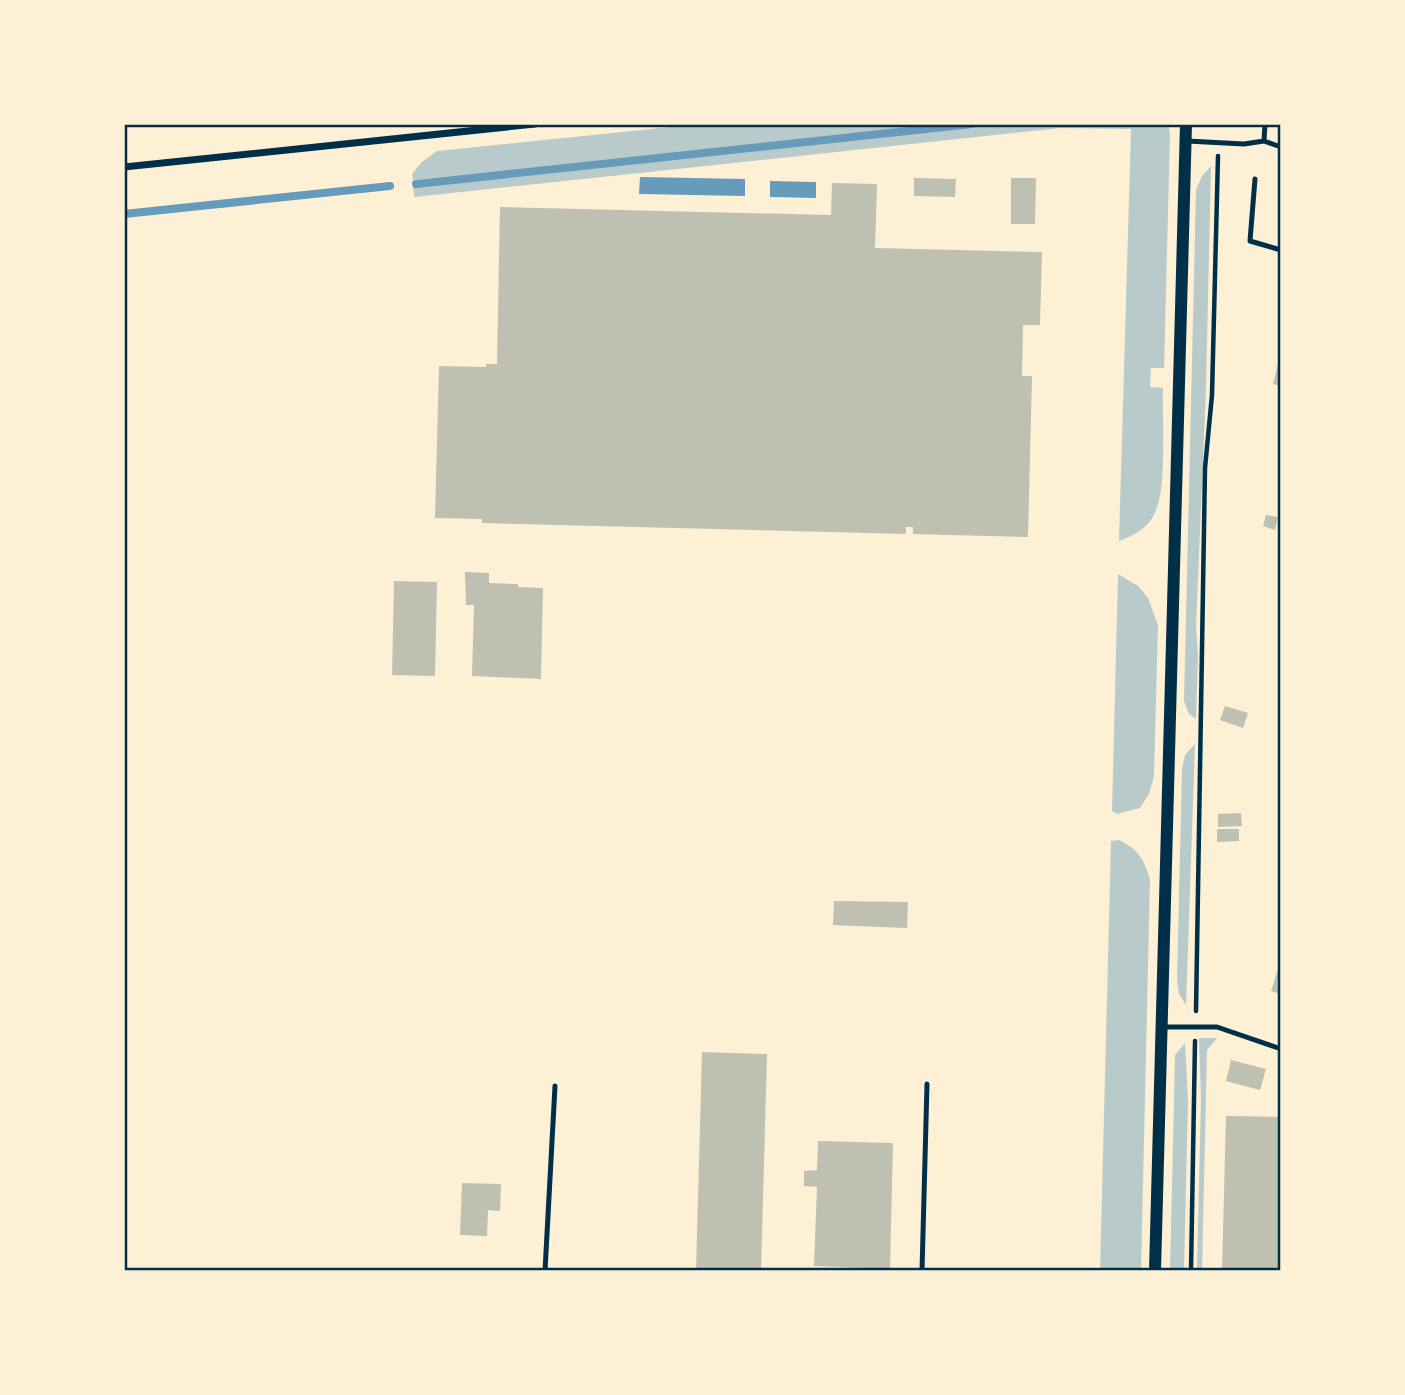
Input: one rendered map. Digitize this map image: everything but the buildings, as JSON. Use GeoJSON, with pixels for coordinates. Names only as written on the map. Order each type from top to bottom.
{"type":"FeatureCollection","features":[{"type":"Feature","properties":{"kind":"street"},"geometry":{"type":"LineString","coordinates":[[124,167],[535,124]]}},
{"type":"Feature","properties":{"kind":"street"},"geometry":{"type":"LineString","coordinates":[[1155,1271],[1186,124]]}},
{"type":"Feature","properties":{"kind":"lane"},"geometry":{"type":"LineString","coordinates":[[1264,141],[1265,124]]}},
{"type":"Feature","properties":{"kind":"lane"},"geometry":{"type":"LineString","coordinates":[[1186,141],[1244,144],[1264,141],[1281,147]]}},
{"type":"Feature","properties":{"kind":"lane"},"geometry":{"type":"LineString","coordinates":[[1255,179],[1250,241],[1281,250]]}},
{"type":"Feature","properties":{"kind":"lane"},"geometry":{"type":"LineString","coordinates":[[1160,1027],[1217,1027],[1281,1049]]}},
{"type":"Feature","properties":{"kind":"lane"},"geometry":{"type":"LineString","coordinates":[[922,1271],[928,1084]]}},
{"type":"Feature","properties":{"kind":"lane"},"geometry":{"type":"LineString","coordinates":[[545,1271],[555,1086]]}},
{"type":"Feature","properties":{"kind":"path"},"geometry":{"type":"LineString","coordinates":[[1191,1271],[1205,468],[1212,395],[1219,143]]}},
{"type":"Feature","properties":{"kind":"shaded area"},"geometry":{"type":"Polygon","coordinates":[[[700,124],[940,124],[413,180],[412,174],[437,151],[700,124]]]}},
{"type":"Feature","properties":{"kind":"shaded area"},"geometry":{"type":"Polygon","coordinates":[[[992,124],[1168,124],[1170,134],[1164,368],[1151,368],[1150,387],[1163,388],[1162,485],[1156,510],[1150,521],[1136,533],[1119,541],[1131,129],[1061,128],[414,197],[413,185],[992,124]]]}},
{"type":"Feature","properties":{"kind":"shaded area"},"geometry":{"type":"Polygon","coordinates":[[[1211,166],[1206,389],[1196,626],[1196,719],[1189,714],[1184,701],[1196,190],[1202,176],[1211,166]]]}},
{"type":"Feature","properties":{"kind":"shaded area"},"geometry":{"type":"Polygon","coordinates":[[[1118,574],[1138,586],[1148,598],[1158,625],[1154,776],[1149,794],[1140,808],[1117,814],[1112,811],[1118,574]]]}},
{"type":"Feature","properties":{"kind":"shaded area"},"geometry":{"type":"Polygon","coordinates":[[[1195,744],[1186,1005],[1179,994],[1177,980],[1182,769],[1185,755],[1195,744]]]}},
{"type":"Feature","properties":{"kind":"shaded area"},"geometry":{"type":"Polygon","coordinates":[[[1119,840],[1139,855],[1150,879],[1141,1271],[1100,1271],[1111,841],[1119,840]]]}},
{"type":"Feature","properties":{"kind":"shaded area"},"geometry":{"type":"Polygon","coordinates":[[[1199,1038],[1217,1038],[1207,1050],[1202,1271],[1197,1271],[1201,1098],[1199,1038]]]}},
{"type":"Feature","properties":{"kind":"shaded area"},"geometry":{"type":"Polygon","coordinates":[[[1185,1043],[1188,1100],[1184,1271],[1170,1271],[1175,1055],[1185,1043]]]}},
{"type":"Feature","properties":{"kind":"water"},"geometry":{"type":"Polygon","coordinates":[[[640,177],[745,179],[745,196],[639,194],[640,177]]]}},
{"type":"Feature","properties":{"kind":"water"},"geometry":{"type":"Polygon","coordinates":[[[770,181],[816,182],[816,198],[770,197],[770,181]]]}},
{"type":"Feature","properties":{"kind":"waterway"},"geometry":{"type":"LineString","coordinates":[[416,184],[972,124]]}},
{"type":"Feature","properties":{"kind":"waterway"},"geometry":{"type":"LineString","coordinates":[[124,214],[390,186]]}}]}
